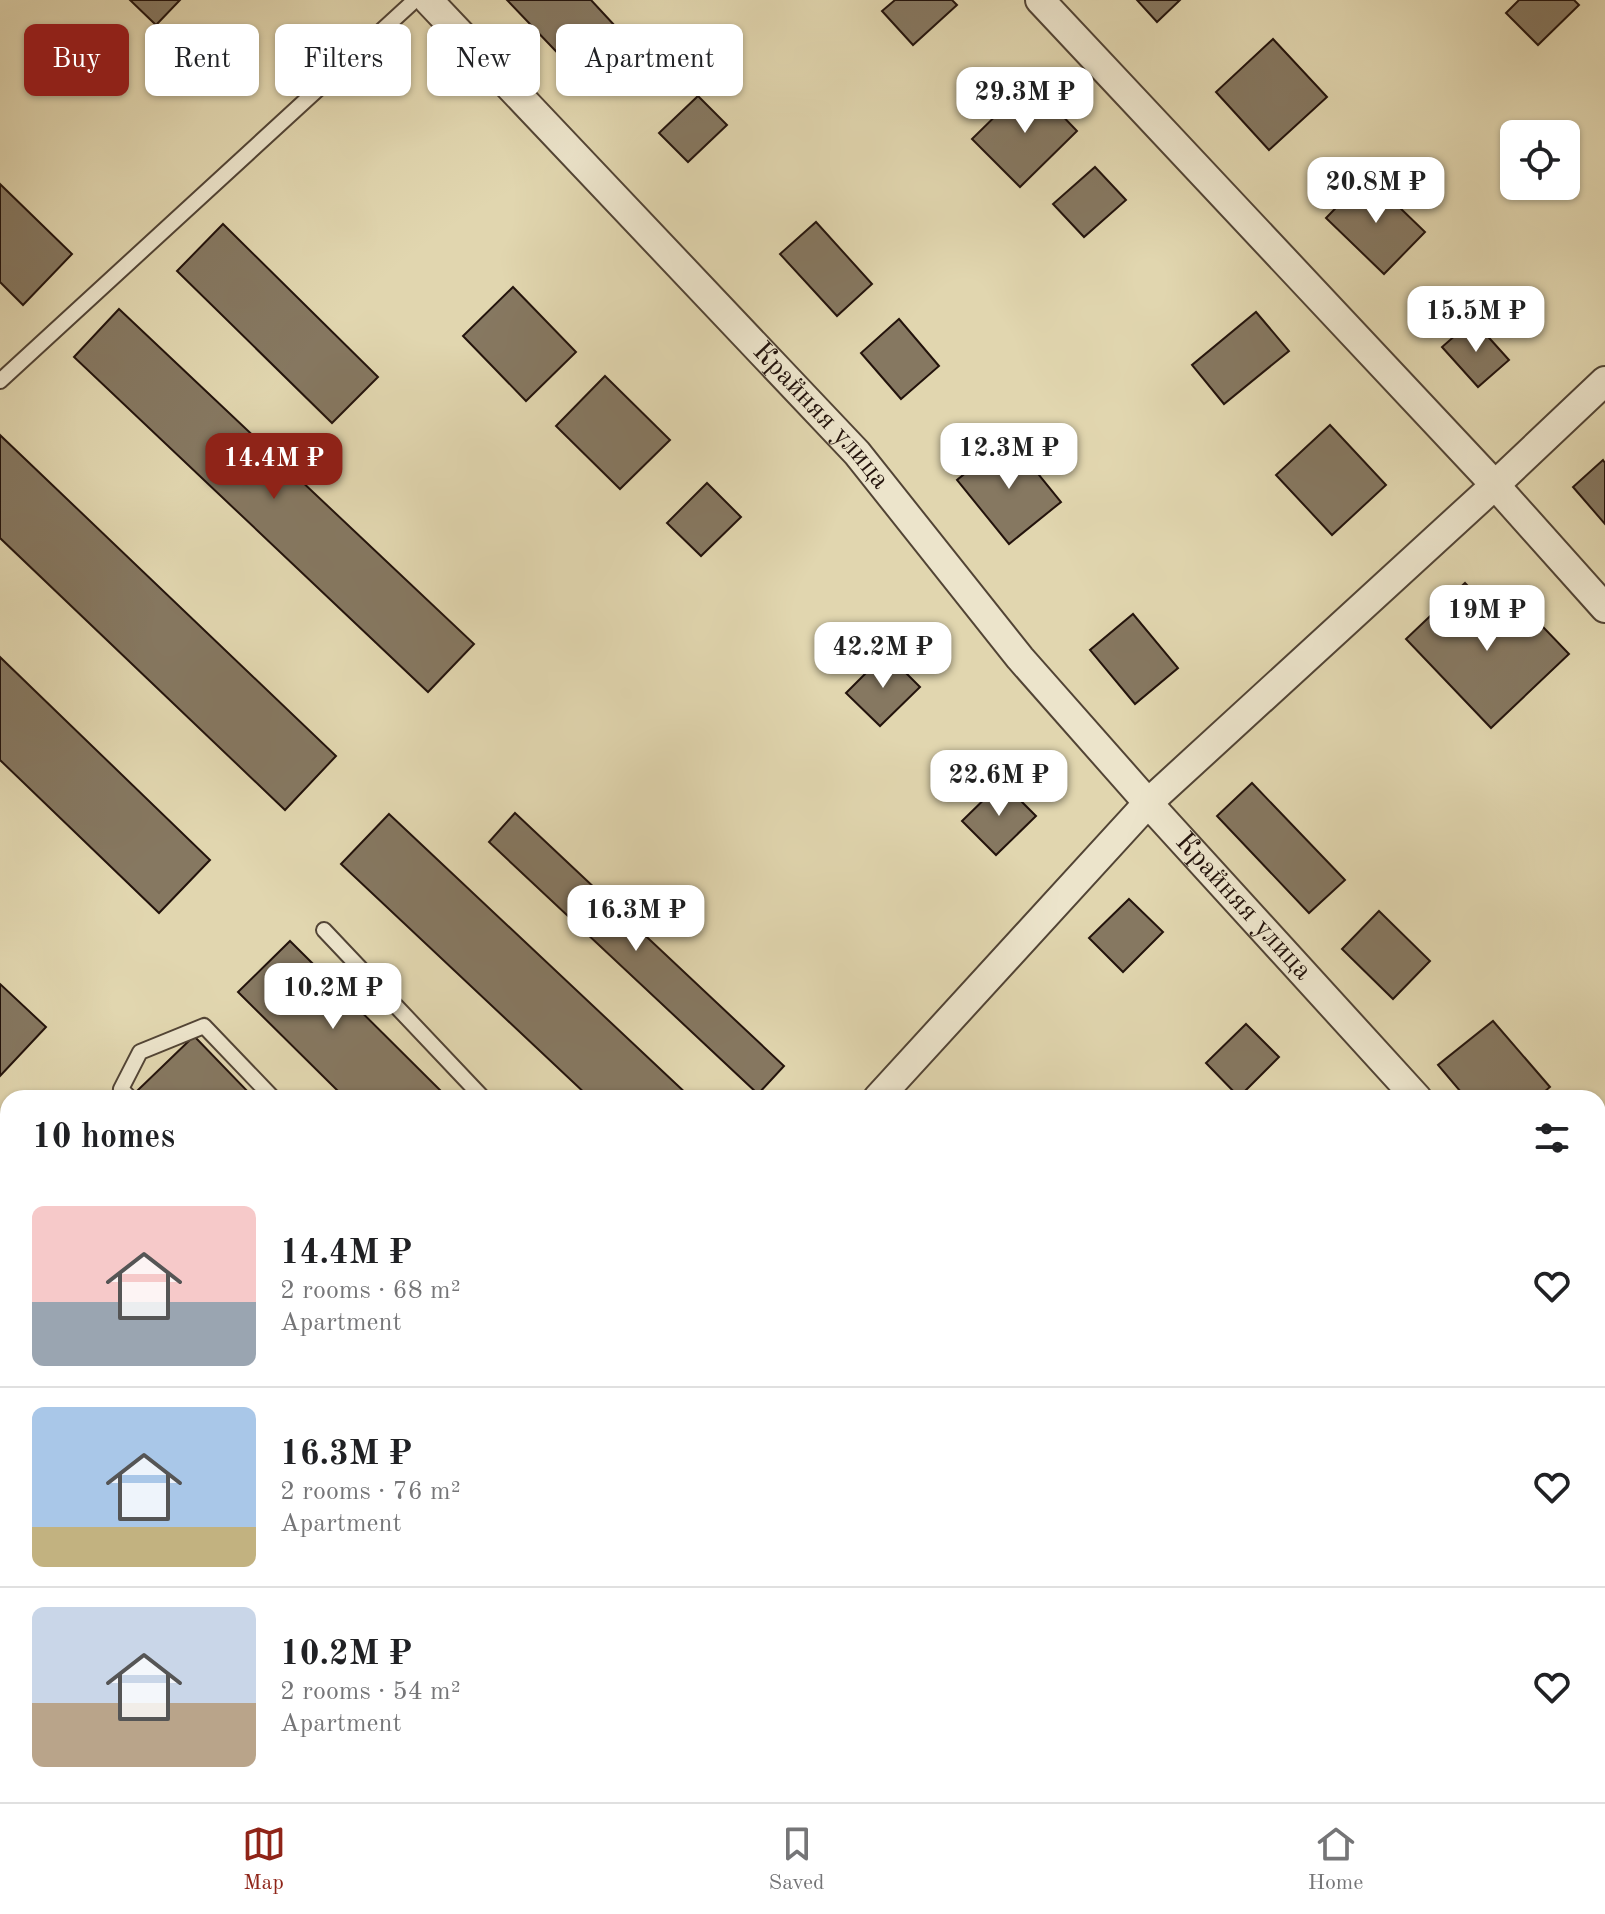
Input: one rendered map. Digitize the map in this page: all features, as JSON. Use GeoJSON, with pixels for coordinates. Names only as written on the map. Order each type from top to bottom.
{"type":"FeatureCollection","features":[{"type":"Feature","properties":{"kind":"street","name":"Крайняя улица"},"geometry":{"type":"LineString","coordinates":[[428,0],[857,453],[1020,658],[1410,1090]]}},
{"type":"Feature","properties":{"kind":"street"},"geometry":{"type":"LineString","coordinates":[[1040,0],[1495,485],[1605,608]]}},
{"type":"Feature","properties":{"kind":"street"},"geometry":{"type":"LineString","coordinates":[[885,1090],[1148,803],[1605,381]]}},
{"type":"Feature","properties":{"kind":"lane"},"geometry":{"type":"LineString","coordinates":[[0,381],[415,0]]}},
{"type":"Feature","properties":{"kind":"lane"},"geometry":{"type":"LineString","coordinates":[[324,930],[475,1090]]}},
{"type":"Feature","properties":{"kind":"lane"},"geometry":{"type":"LineString","coordinates":[[122,1090],[140,1052],[204,1026],[265,1090]]}},
{"type":"Feature","properties":{"kind":"building"},"geometry":{"type":"Polygon","coordinates":[[[130,0],[180,0],[157,24],[130,0]]]}},
{"type":"Feature","properties":{"kind":"building"},"geometry":{"type":"Polygon","coordinates":[[[507,0],[591,0],[613,24],[556,24],[556,51],[540,35],[540,24],[530,24],[507,0]]]}},
{"type":"Feature","properties":{"kind":"building"},"geometry":{"type":"Polygon","coordinates":[[[895,0],[952,0],[957,5],[913,45],[882,11],[895,0]]]}},
{"type":"Feature","properties":{"kind":"building"},"geometry":{"type":"Polygon","coordinates":[[[1137,0],[1180,0],[1157,22],[1137,0]]]}},
{"type":"Feature","properties":{"kind":"building"},"geometry":{"type":"Polygon","coordinates":[[[1519,0],[1574,0],[1579,5],[1538,45],[1506,13],[1519,0]]]}},
{"type":"Feature","properties":{"kind":"building"},"geometry":{"type":"Polygon","coordinates":[[[1273,39],[1327,97],[1269,150],[1216,92],[1273,39]]]}},
{"type":"Feature","properties":{"kind":"building"},"geometry":{"type":"Polygon","coordinates":[[[1030,82],[1077,131],[1020,187],[972,139],[1030,82]]]}},
{"type":"Feature","properties":{"kind":"building"},"geometry":{"type":"Polygon","coordinates":[[[698,96],[727,125],[688,162],[659,133],[698,96]]]}},
{"type":"Feature","properties":{"kind":"building"},"geometry":{"type":"Polygon","coordinates":[[[1095,167],[1126,200],[1084,237],[1053,204],[1095,167]]]}},
{"type":"Feature","properties":{"kind":"building"},"geometry":{"type":"Polygon","coordinates":[[[1367,176],[1425,232],[1384,274],[1326,218],[1367,176]]]}},
{"type":"Feature","properties":{"kind":"building"},"geometry":{"type":"Polygon","coordinates":[[[0,184],[72,254],[23,305],[0,282],[0,184]]]}},
{"type":"Feature","properties":{"kind":"building"},"geometry":{"type":"Polygon","coordinates":[[[816,222],[872,284],[837,316],[780,254],[816,222]]]}},
{"type":"Feature","properties":{"kind":"building"},"geometry":{"type":"Polygon","coordinates":[[[223,224],[378,377],[332,423],[177,271],[223,224]]]}},
{"type":"Feature","properties":{"kind":"building"},"geometry":{"type":"Polygon","coordinates":[[[513,287],[576,352],[526,401],[463,336],[513,287]]]}},
{"type":"Feature","properties":{"kind":"building"},"geometry":{"type":"Polygon","coordinates":[[[119,309],[474,644],[428,692],[74,357],[119,309]]]}},
{"type":"Feature","properties":{"kind":"building"},"geometry":{"type":"Polygon","coordinates":[[[1256,312],[1289,351],[1224,404],[1192,365],[1256,312]]]}},
{"type":"Feature","properties":{"kind":"building"},"geometry":{"type":"Polygon","coordinates":[[[899,319],[939,366],[901,399],[861,353],[899,319]]]}},
{"type":"Feature","properties":{"kind":"building"},"geometry":{"type":"Polygon","coordinates":[[[1473,320],[1509,360],[1478,387],[1442,347],[1473,320]]]}},
{"type":"Feature","properties":{"kind":"building"},"geometry":{"type":"Polygon","coordinates":[[[605,376],[670,440],[620,489],[556,426],[605,376]]]}},
{"type":"Feature","properties":{"kind":"building"},"geometry":{"type":"Polygon","coordinates":[[[1330,425],[1386,485],[1332,535],[1276,475],[1330,425]]]}},
{"type":"Feature","properties":{"kind":"building"},"geometry":{"type":"Polygon","coordinates":[[[0,435],[336,756],[285,810],[0,538],[0,435]]]}},
{"type":"Feature","properties":{"kind":"building"},"geometry":{"type":"Polygon","coordinates":[[[1009,438],[1061,502],[1009,544],[957,480],[1009,438]]]}},
{"type":"Feature","properties":{"kind":"building"},"geometry":{"type":"Polygon","coordinates":[[[1603,460],[1605,463],[1605,524],[1573,487],[1603,460]]]}},
{"type":"Feature","properties":{"kind":"building"},"geometry":{"type":"Polygon","coordinates":[[[707,483],[741,517],[701,556],[667,523],[707,483]]]}},
{"type":"Feature","properties":{"kind":"building"},"geometry":{"type":"Polygon","coordinates":[[[1465,583],[1502,622],[1521,604],[1569,654],[1491,728],[1406,639],[1465,583]]]}},
{"type":"Feature","properties":{"kind":"building"},"geometry":{"type":"Polygon","coordinates":[[[1133,614],[1178,668],[1135,704],[1090,650],[1133,614]]]}},
{"type":"Feature","properties":{"kind":"building"},"geometry":{"type":"Polygon","coordinates":[[[886,653],[920,687],[880,726],[846,693],[886,653]]]}},
{"type":"Feature","properties":{"kind":"building"},"geometry":{"type":"Polygon","coordinates":[[[0,657],[210,860],[159,913],[0,760],[0,657]]]}},
{"type":"Feature","properties":{"kind":"building"},"geometry":{"type":"Polygon","coordinates":[[[1002,782],[1036,816],[996,855],[962,821],[1002,782]]]}},
{"type":"Feature","properties":{"kind":"building"},"geometry":{"type":"Polygon","coordinates":[[[1252,783],[1345,880],[1309,913],[1217,816],[1252,783]]]}},
{"type":"Feature","properties":{"kind":"building"},"geometry":{"type":"Polygon","coordinates":[[[515,813],[784,1066],[762,1090],[754,1090],[489,842],[515,813]]]}},
{"type":"Feature","properties":{"kind":"building"},"geometry":{"type":"Polygon","coordinates":[[[389,814],[682,1090],[581,1090],[341,864],[389,814]]]}},
{"type":"Feature","properties":{"kind":"building"},"geometry":{"type":"Polygon","coordinates":[[[1129,899],[1163,932],[1123,972],[1089,938],[1129,899]]]}},
{"type":"Feature","properties":{"kind":"building"},"geometry":{"type":"Polygon","coordinates":[[[1379,911],[1430,961],[1393,999],[1342,949],[1379,911]]]}},
{"type":"Feature","properties":{"kind":"building"},"geometry":{"type":"Polygon","coordinates":[[[290,941],[440,1090],[337,1090],[238,992],[290,941]]]}},
{"type":"Feature","properties":{"kind":"building"},"geometry":{"type":"Polygon","coordinates":[[[0,984],[46,1027],[0,1076],[0,984]]]}},
{"type":"Feature","properties":{"kind":"building"},"geometry":{"type":"Polygon","coordinates":[[[1493,1021],[1550,1087],[1546,1090],[1459,1090],[1438,1065],[1493,1021]]]}},
{"type":"Feature","properties":{"kind":"building"},"geometry":{"type":"Polygon","coordinates":[[[1246,1024],[1279,1057],[1246,1090],[1232,1090],[1206,1063],[1246,1024]]]}},
{"type":"Feature","properties":{"kind":"building"},"geometry":{"type":"Polygon","coordinates":[[[194,1036],[246,1090],[138,1090],[194,1036]]]}}]}
